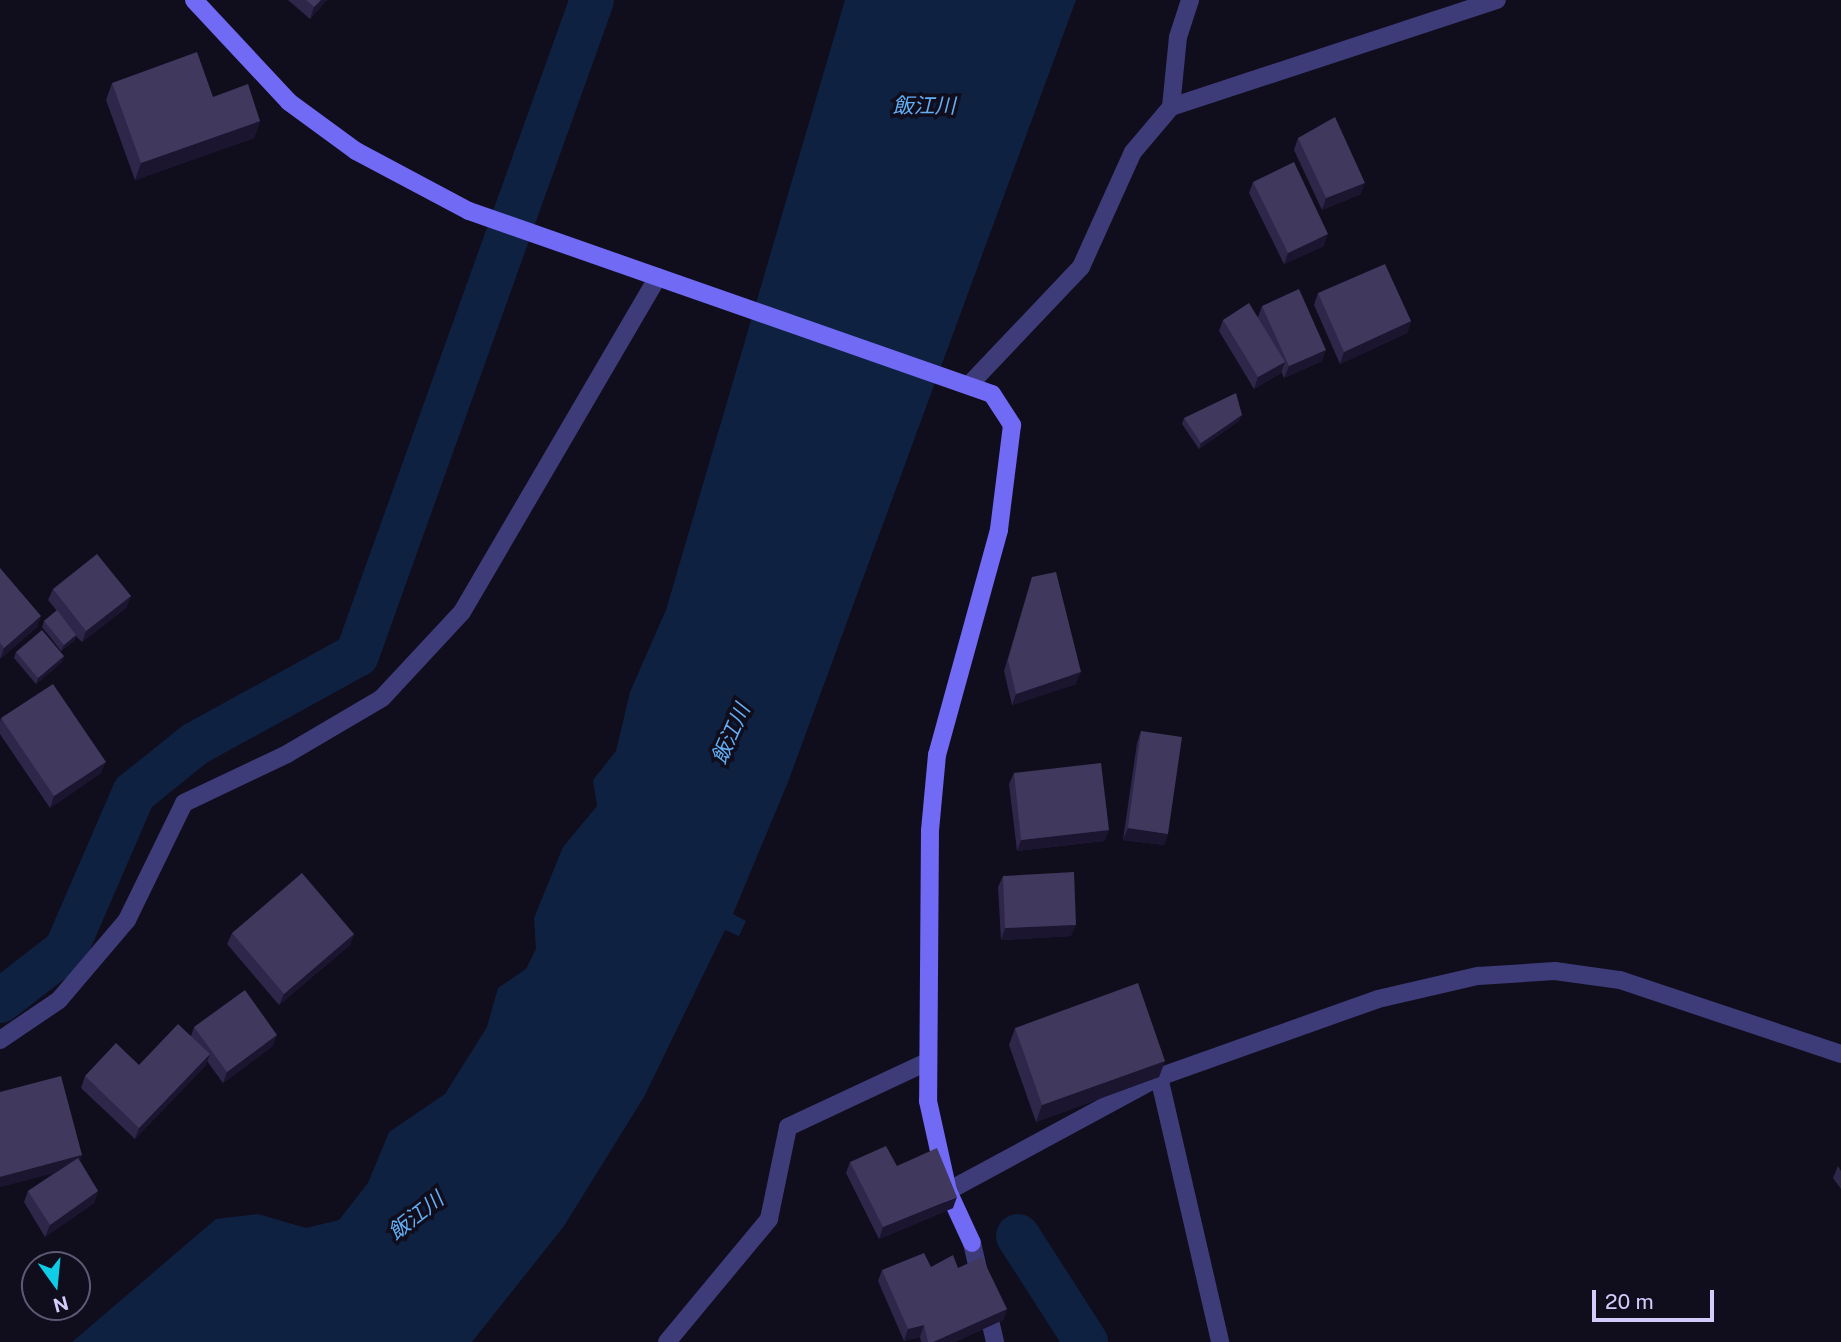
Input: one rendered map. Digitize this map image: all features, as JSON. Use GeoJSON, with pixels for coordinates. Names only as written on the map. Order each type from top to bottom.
{"type":"FeatureCollection","features":[{"type":"Feature","properties":{"kind":"street"},"geometry":{"type":"LineString","coordinates":[[194,0],[289,102],[356,150],[469,212],[992,394],[1012,425],[1012,458],[937,755],[926,921],[928,1101],[948,1191],[972,1243],[995,1342]]}},
{"type":"Feature","properties":{"kind":"street"},"geometry":{"type":"LineString","coordinates":[[1171,107],[1178,37],[1191,0]]}},
{"type":"Feature","properties":{"kind":"street"},"geometry":{"type":"LineString","coordinates":[[969,385],[1081,267],[1133,152],[1171,107],[1497,0]]}},
{"type":"Feature","properties":{"kind":"street"},"geometry":{"type":"LineString","coordinates":[[0,1040],[59,1000],[127,920],[184,803],[287,754],[382,698],[462,612],[658,277]]}},
{"type":"Feature","properties":{"kind":"street"},"geometry":{"type":"LineString","coordinates":[[948,1191],[1159,1077],[1378,999],[1478,976],[1555,971],[1620,980],[1841,1054]]}},
{"type":"Feature","properties":{"kind":"street"},"geometry":{"type":"LineString","coordinates":[[667,1342],[769,1219],[788,1127],[928,1062]]}},
{"type":"Feature","properties":{"kind":"street"},"geometry":{"type":"LineString","coordinates":[[1159,1077],[1220,1342]]}},
{"type":"Feature","properties":{"kind":"water","name":"飯江川"},"geometry":{"type":"Polygon","coordinates":[[[845,0],[1076,0],[788,782],[733,914],[746,921],[739,936],[725,930],[644,1097],[564,1226],[472,1342],[72,1342],[216,1219],[258,1214],[306,1228],[339,1220],[368,1183],[389,1132],[445,1094],[487,1027],[498,988],[526,969],[536,949],[534,918],[563,847],[597,806],[593,780],[616,751],[630,692],[666,610],[845,0]]]}},
{"type":"Feature","properties":{"kind":"building"},"geometry":{"type":"Polygon","coordinates":[[[306,0],[321,0],[314,7],[306,0]]]}},
{"type":"Feature","properties":{"kind":"building"},"geometry":{"type":"Polygon","coordinates":[[[197,52],[213,97],[248,84],[260,121],[141,163],[112,83],[197,52]]]}},
{"type":"Feature","properties":{"kind":"building"},"geometry":{"type":"Polygon","coordinates":[[[1335,117],[1365,183],[1326,198],[1298,138],[1335,117]]]}},
{"type":"Feature","properties":{"kind":"building"},"geometry":{"type":"Polygon","coordinates":[[[1294,162],[1328,234],[1288,253],[1253,182],[1294,162]]]}},
{"type":"Feature","properties":{"kind":"building"},"geometry":{"type":"Polygon","coordinates":[[[1385,264],[1411,321],[1344,352],[1318,293],[1385,264]]]}},
{"type":"Feature","properties":{"kind":"building"},"geometry":{"type":"Polygon","coordinates":[[[1299,289],[1326,350],[1289,366],[1262,306],[1299,289]]]}},
{"type":"Feature","properties":{"kind":"building"},"geometry":{"type":"Polygon","coordinates":[[[1249,303],[1285,362],[1258,377],[1223,320],[1249,303]]]}},
{"type":"Feature","properties":{"kind":"building"},"geometry":{"type":"Polygon","coordinates":[[[1236,393],[1242,415],[1201,443],[1184,418],[1236,393]]]}},
{"type":"Feature","properties":{"kind":"building"},"geometry":{"type":"Polygon","coordinates":[[[97,554],[131,596],[86,631],[53,589],[97,554]]]}},
{"type":"Feature","properties":{"kind":"building"},"geometry":{"type":"Polygon","coordinates":[[[0,568],[41,616],[4,648],[0,643],[0,568]]]}},
{"type":"Feature","properties":{"kind":"building"},"geometry":{"type":"Polygon","coordinates":[[[1056,572],[1081,672],[1016,694],[1008,660],[1032,577],[1056,572]]]}},
{"type":"Feature","properties":{"kind":"building"},"geometry":{"type":"Polygon","coordinates":[[[57,610],[76,635],[64,645],[44,621],[57,610]]]}},
{"type":"Feature","properties":{"kind":"building"},"geometry":{"type":"Polygon","coordinates":[[[42,630],[64,656],[38,678],[16,652],[42,630]]]}},
{"type":"Feature","properties":{"kind":"building"},"geometry":{"type":"Polygon","coordinates":[[[53,684],[106,762],[54,796],[1,718],[53,684]]]}},
{"type":"Feature","properties":{"kind":"building"},"geometry":{"type":"Polygon","coordinates":[[[1141,731],[1182,737],[1168,834],[1128,828],[1141,731]]]}},
{"type":"Feature","properties":{"kind":"building"},"geometry":{"type":"Polygon","coordinates":[[[1101,763],[1109,830],[1021,840],[1014,773],[1101,763]]]}},
{"type":"Feature","properties":{"kind":"building"},"geometry":{"type":"Polygon","coordinates":[[[1074,872],[1076,925],[1005,928],[1003,876],[1074,872]]]}},
{"type":"Feature","properties":{"kind":"building"},"geometry":{"type":"Polygon","coordinates":[[[302,873],[354,934],[284,994],[232,933],[302,873]]]}},
{"type":"Feature","properties":{"kind":"building"},"geometry":{"type":"Polygon","coordinates":[[[1138,983],[1165,1061],[1042,1105],[1015,1028],[1138,983]]]}},
{"type":"Feature","properties":{"kind":"building"},"geometry":{"type":"Polygon","coordinates":[[[245,990],[277,1035],[227,1072],[194,1027],[245,990]]]}},
{"type":"Feature","properties":{"kind":"building"},"geometry":{"type":"Polygon","coordinates":[[[178,1024],[210,1054],[139,1128],[85,1076],[116,1043],[139,1065],[178,1024]]]}},
{"type":"Feature","properties":{"kind":"building"},"geometry":{"type":"Polygon","coordinates":[[[61,1076],[82,1155],[0,1177],[0,1092],[61,1076]]]}},
{"type":"Feature","properties":{"kind":"building"},"geometry":{"type":"Polygon","coordinates":[[[886,1146],[897,1166],[937,1148],[957,1197],[883,1227],[850,1162],[886,1146]]]}},
{"type":"Feature","properties":{"kind":"building"},"geometry":{"type":"Polygon","coordinates":[[[78,1158],[98,1191],[50,1225],[28,1191],[78,1158]]]}},
{"type":"Feature","properties":{"kind":"building"},"geometry":{"type":"Polygon","coordinates":[[[924,1253],[931,1267],[953,1255],[958,1268],[982,1257],[1007,1309],[933,1342],[928,1342],[924,1325],[908,1329],[882,1270],[924,1253]]]}},
{"type":"Feature","properties":{"kind":"waterway"},"geometry":{"type":"LineString","coordinates":[[0,1001],[66,950],[134,793],[195,744],[357,655],[592,0]]}},
{"type":"Feature","properties":{"kind":"waterway"},"geometry":{"type":"LineString","coordinates":[[1018,1236],[1086,1342]]}}]}
